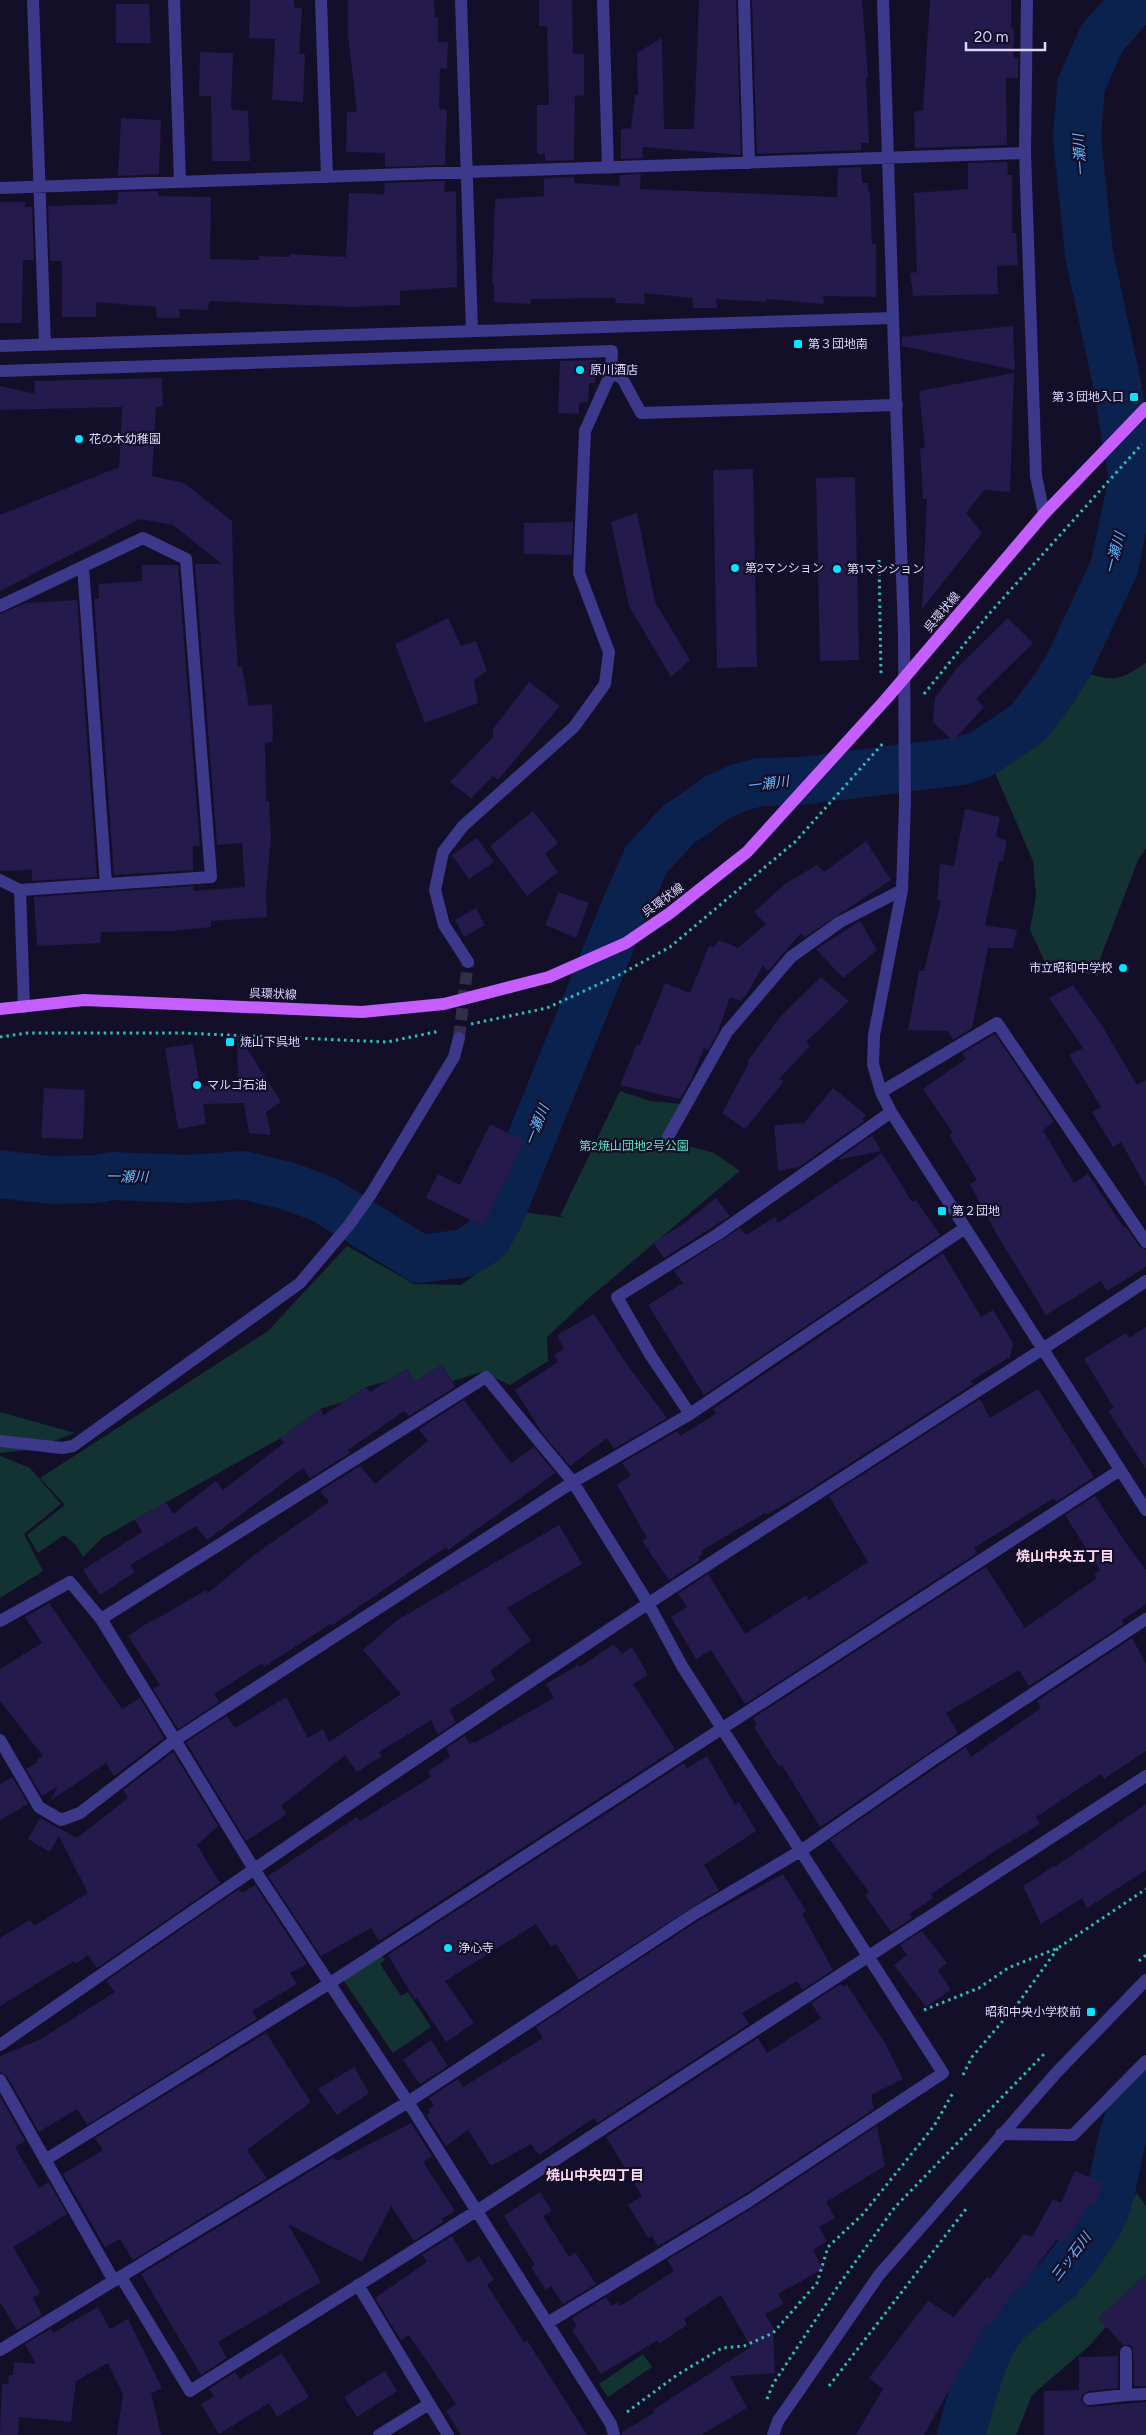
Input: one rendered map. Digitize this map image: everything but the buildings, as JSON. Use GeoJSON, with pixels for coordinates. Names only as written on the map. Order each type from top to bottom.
{"type":"FeatureCollection","features":[{"type":"Feature","properties":{"kind":"main road","name":"呉環状線"},"geometry":{"type":"LineString","coordinates":[[0,1009],[84,1000],[362,1012],[444,1004],[549,977],[626,943],[670,914],[747,852],[904,678],[1044,514],[1145,409]]}},
{"type":"Feature","properties":{"kind":"street"},"geometry":{"type":"LineString","coordinates":[[33,0],[45,345]]}},
{"type":"Feature","properties":{"kind":"street"},"geometry":{"type":"LineString","coordinates":[[174,0],[180,182]]}},
{"type":"Feature","properties":{"kind":"street"},"geometry":{"type":"LineString","coordinates":[[322,0],[327,177]]}},
{"type":"Feature","properties":{"kind":"street"},"geometry":{"type":"LineString","coordinates":[[461,0],[472,331]]}},
{"type":"Feature","properties":{"kind":"street"},"geometry":{"type":"LineString","coordinates":[[603,0],[608,168]]}},
{"type":"Feature","properties":{"kind":"street"},"geometry":{"type":"LineString","coordinates":[[744,0],[749,163]]}},
{"type":"Feature","properties":{"kind":"street"},"geometry":{"type":"LineString","coordinates":[[883,0],[897,405],[905,802],[902,890],[874,1035],[873,1064],[881,1092],[891,1112],[1146,1510]]}},
{"type":"Feature","properties":{"kind":"street"},"geometry":{"type":"LineString","coordinates":[[1027,0],[1025,154],[1036,476],[1044,514]]}},
{"type":"Feature","properties":{"kind":"street"},"geometry":{"type":"LineString","coordinates":[[0,188],[1025,154]]}},
{"type":"Feature","properties":{"kind":"street"},"geometry":{"type":"LineString","coordinates":[[0,346],[893,318]]}},
{"type":"Feature","properties":{"kind":"street"},"geometry":{"type":"LineString","coordinates":[[0,371],[612,351],[611,373],[585,431],[578,573],[609,652],[605,684],[574,727],[463,826],[442,852],[435,890],[444,925],[468,962]]}},
{"type":"Feature","properties":{"kind":"street"},"geometry":{"type":"LineString","coordinates":[[611,373],[622,378],[641,413],[897,405]]}},
{"type":"Feature","properties":{"kind":"street"},"geometry":{"type":"LineString","coordinates":[[0,606],[143,538],[186,559],[212,877],[20,890],[0,880]]}},
{"type":"Feature","properties":{"kind":"street"},"geometry":{"type":"LineString","coordinates":[[83,567],[106,884]]}},
{"type":"Feature","properties":{"kind":"street"},"geometry":{"type":"LineString","coordinates":[[20,890],[24,1006]]}},
{"type":"Feature","properties":{"kind":"street"},"geometry":{"type":"LineString","coordinates":[[668,1136],[728,1032],[791,957],[840,922],[902,890]]}},
{"type":"Feature","properties":{"kind":"street"},"geometry":{"type":"LineString","coordinates":[[881,1092],[998,1023],[1146,1242]]}},
{"type":"Feature","properties":{"kind":"street"},"geometry":{"type":"LineString","coordinates":[[0,1441],[62,1448],[73,1446],[300,1282],[349,1225],[371,1194],[454,1057],[460,1032]]}},
{"type":"Feature","properties":{"kind":"street"},"geometry":{"type":"LineString","coordinates":[[690,1414],[651,1356],[617,1297],[718,1234],[891,1112]]}},
{"type":"Feature","properties":{"kind":"street"},"geometry":{"type":"LineString","coordinates":[[0,1740],[39,1807],[61,1820],[80,1813],[175,1740],[573,1482],[690,1414],[965,1228]]}},
{"type":"Feature","properties":{"kind":"street"},"geometry":{"type":"LineString","coordinates":[[0,2045],[254,1869],[648,1603],[1043,1350],[1146,1281]]}},
{"type":"Feature","properties":{"kind":"street"},"geometry":{"type":"LineString","coordinates":[[101,1619],[486,1377],[573,1482],[648,1603],[682,1666],[802,1850],[943,2073],[749,2201],[549,2322]]}},
{"type":"Feature","properties":{"kind":"street"},"geometry":{"type":"LineString","coordinates":[[45,2160],[330,1983],[1120,1470]]}},
{"type":"Feature","properties":{"kind":"street"},"geometry":{"type":"LineString","coordinates":[[0,1621],[70,1582],[101,1619],[254,1869],[478,2210],[549,2322],[613,2429]]}},
{"type":"Feature","properties":{"kind":"street"},"geometry":{"type":"LineString","coordinates":[[0,2350],[408,2102],[694,1914],[802,1850],[932,1760],[1146,1619]]}},
{"type":"Feature","properties":{"kind":"street"},"geometry":{"type":"LineString","coordinates":[[0,2080],[45,2160],[117,2279],[190,2391],[478,2210],[1146,1776]]}},
{"type":"Feature","properties":{"kind":"street"},"geometry":{"type":"LineString","coordinates":[[773,2435],[783,2413],[879,2275],[1057,2072],[1146,1980]]}},
{"type":"Feature","properties":{"kind":"street"},"geometry":{"type":"LineString","coordinates":[[1001,2134],[1073,2135],[1146,2061]]}},
{"type":"Feature","properties":{"kind":"street"},"geometry":{"type":"LineString","coordinates":[[358,2286],[448,2435]]}},
{"type":"Feature","properties":{"kind":"street"},"geometry":{"type":"LineString","coordinates":[[1126,2352],[1126,2395]]}},
{"type":"Feature","properties":{"kind":"street"},"geometry":{"type":"LineString","coordinates":[[1089,2399],[1146,2394]]}},
{"type":"Feature","properties":{"kind":"street"},"geometry":{"type":"LineString","coordinates":[[378,2435],[429,2404]]}},
{"type":"Feature","properties":{"kind":"path"},"geometry":{"type":"LineString","coordinates":[[460,1032],[547,1008],[619,975],[670,947],[796,840],[896,730],[988,615],[1146,439]]}},
{"type":"Feature","properties":{"kind":"path"},"geometry":{"type":"LineString","coordinates":[[0,1037],[27,1033],[182,1032],[387,1042],[443,1030]]}},
{"type":"Feature","properties":{"kind":"path"},"geometry":{"type":"LineString","coordinates":[[907,2016],[979,1988],[1008,1968],[1058,1948],[1146,1889]]}},
{"type":"Feature","properties":{"kind":"path"},"geometry":{"type":"LineString","coordinates":[[613,2429],[677,2374],[722,2348],[744,2346],[773,2333],[817,2283],[828,2247],[863,2214],[934,2126],[972,2058],[1019,2002],[1058,1948]]}},
{"type":"Feature","properties":{"kind":"path"},"geometry":{"type":"LineString","coordinates":[[828,2388],[968,2206]]}},
{"type":"Feature","properties":{"kind":"green space"},"geometry":{"type":"Polygon","coordinates":[[[1146,663],[1146,848],[1138,860],[1100,959],[1098,976],[1046,964],[1030,930],[1036,896],[1033,861],[992,766],[1020,747],[1044,726],[1072,686],[1079,671],[1100,677],[1114,678],[1128,674],[1146,663]]]}},
{"type":"Feature","properties":{"kind":"green space","name":"第2焼山団地2号公園"},"geometry":{"type":"Polygon","coordinates":[[[620,1091],[650,1101],[682,1104],[669,1137],[682,1144],[714,1153],[740,1171],[589,1298],[547,1337],[548,1361],[510,1385],[482,1372],[452,1381],[442,1365],[415,1382],[407,1369],[388,1381],[366,1387],[343,1402],[320,1409],[281,1438],[102,1538],[83,1557],[76,1545],[64,1535],[38,1553],[27,1535],[65,1505],[40,1478],[268,1331],[347,1246],[414,1284],[461,1285],[499,1257],[522,1212],[568,1218],[560,1216],[620,1091]]]}},
{"type":"Feature","properties":{"kind":"green space"},"geometry":{"type":"Polygon","coordinates":[[[0,1412],[75,1433],[29,1450],[0,1453],[0,1412]]]}},
{"type":"Feature","properties":{"kind":"green space"},"geometry":{"type":"Polygon","coordinates":[[[0,1456],[30,1468],[61,1504],[24,1534],[43,1571],[0,1598],[0,1456]]]}},
{"type":"Feature","properties":{"kind":"green space"},"geometry":{"type":"Polygon","coordinates":[[[380,1952],[385,1960],[380,1964],[401,1996],[408,1992],[431,2027],[393,2053],[342,1978],[380,1952]]]}},
{"type":"Feature","properties":{"kind":"green space"},"geometry":{"type":"Polygon","coordinates":[[[1137,2193],[1146,2206],[1146,2281],[1089,2346],[1032,2395],[1016,2435],[974,2435],[989,2380],[1011,2330],[1029,2314],[1072,2284],[1104,2227],[1137,2193]]]}},
{"type":"Feature","properties":{"kind":"green space"},"geometry":{"type":"Polygon","coordinates":[[[643,2354],[652,2367],[608,2397],[599,2384],[643,2354]]]}},
{"type":"Feature","properties":{"kind":"waterway","name":"一瀬川"},"geometry":{"type":"LineString","coordinates":[[0,1174],[51,1180],[96,1179],[112,1176],[188,1179],[243,1175],[288,1186],[323,1199],[420,1259],[465,1253],[487,1239],[501,1213],[646,860],[678,825],[718,797],[738,788],[760,782],[801,781],[961,761],[982,754],[1028,723],[1068,666],[1114,568],[1133,479],[1116,379],[1089,254],[1077,137],[1081,85],[1102,38],[1136,0]]}},
{"type":"Feature","properties":{"kind":"waterway","name":"三ッ石川"},"geometry":{"type":"LineString","coordinates":[[961,2435],[982,2364],[994,2338],[1001,2328],[1027,2303],[1056,2281],[1082,2248],[1101,2219],[1109,2197],[1129,2118],[1136,2104],[1146,2091]]}},
{"type":"Feature","properties":{"kind":"tunnel"},"geometry":{"type":"LineString","coordinates":[[459,1038],[468,962]]}},
{"type":"Feature","properties":{"kind":"place","name":"第３団地南"},"geometry":{"type":"Point","coordinates":[798,344]}},
{"type":"Feature","properties":{"kind":"place","name":"原川酒店"},"geometry":{"type":"Point","coordinates":[580,370]}},
{"type":"Feature","properties":{"kind":"place","name":"第３団地入口"},"geometry":{"type":"Point","coordinates":[1134,397]}},
{"type":"Feature","properties":{"kind":"place","name":"花の木幼稚園"},"geometry":{"type":"Point","coordinates":[79,439]}},
{"type":"Feature","properties":{"kind":"place","name":"第2マンション"},"geometry":{"type":"Point","coordinates":[735,568]}},
{"type":"Feature","properties":{"kind":"place","name":"第1マンション"},"geometry":{"type":"Point","coordinates":[837,569]}},
{"type":"Feature","properties":{"kind":"place","name":"市立昭和中学校"},"geometry":{"type":"Point","coordinates":[1123,968]}},
{"type":"Feature","properties":{"kind":"place","name":"焼山下呉地"},"geometry":{"type":"Point","coordinates":[230,1042]}},
{"type":"Feature","properties":{"kind":"place","name":"マルゴ石油"},"geometry":{"type":"Point","coordinates":[197,1085]}},
{"type":"Feature","properties":{"kind":"place","name":"第２団地"},"geometry":{"type":"Point","coordinates":[942,1211]}},
{"type":"Feature","properties":{"kind":"place","name":"浄心寺"},"geometry":{"type":"Point","coordinates":[448,1948]}},
{"type":"Feature","properties":{"kind":"place","name":"昭和中央小学校前"},"geometry":{"type":"Point","coordinates":[1091,2012]}},
{"type":"Feature","properties":{"kind":"district","name":"焼山中央五丁目"},"geometry":{"type":"Point","coordinates":[1065,1556]}},
{"type":"Feature","properties":{"kind":"district","name":"焼山中央四丁目"},"geometry":{"type":"Point","coordinates":[595,2175]}}]}
